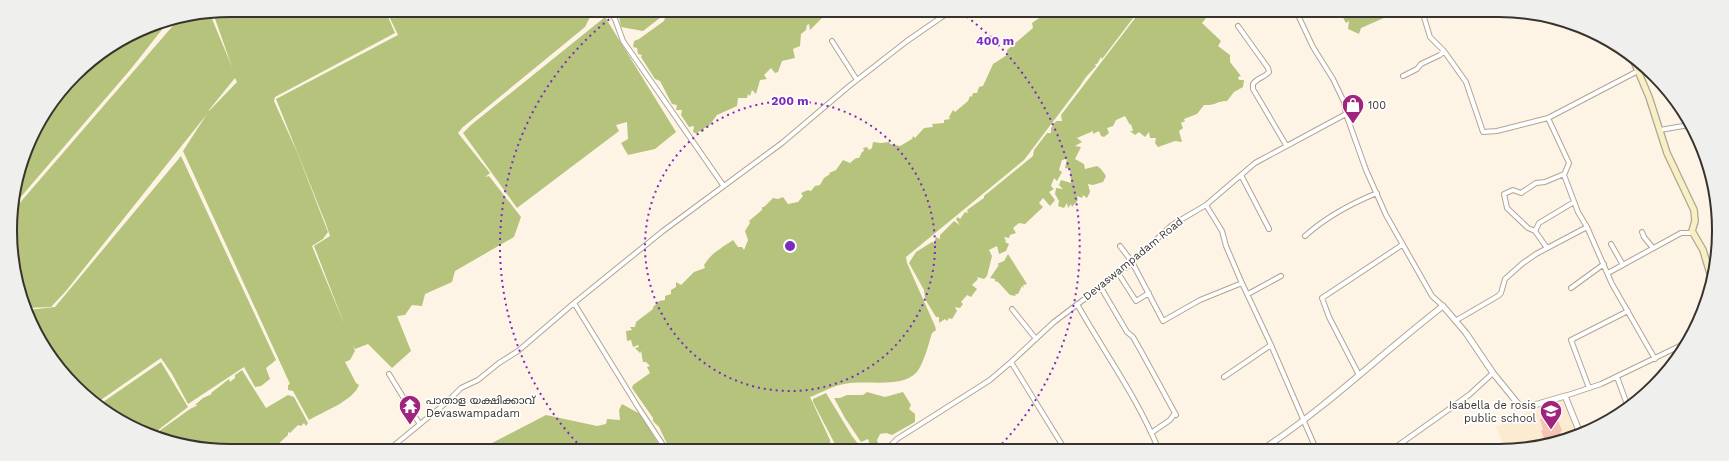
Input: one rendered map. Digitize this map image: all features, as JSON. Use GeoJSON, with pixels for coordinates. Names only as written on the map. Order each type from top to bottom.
{"type":"FeatureCollection","features":[{"type":"Feature","properties":{"kind":"main road"},"geometry":{"type":"LineString","coordinates":[[1639,70],[1668,152],[1694,210],[1695,221],[1692,231],[1703,250],[1709,268]]}},
{"type":"Feature","properties":{"kind":"street"},"geometry":{"type":"LineString","coordinates":[[614,17],[623,41],[723,185]]}},
{"type":"Feature","properties":{"kind":"street"},"geometry":{"type":"LineString","coordinates":[[395,444],[419,423],[447,402],[461,388],[478,380],[499,363],[518,352],[574,303],[662,231],[782,143],[857,80],[942,17]]}},
{"type":"Feature","properties":{"kind":"street"},"geometry":{"type":"LineString","coordinates":[[1299,17],[1313,47],[1334,79],[1344,102],[1346,114],[1366,170],[1386,215],[1402,245],[1432,296],[1443,306],[1455,321],[1493,373],[1519,405],[1531,406],[1589,388],[1617,377],[1677,348]]}},
{"type":"Feature","properties":{"kind":"street"},"geometry":{"type":"LineString","coordinates":[[1424,17],[1430,37],[1444,51],[1466,82],[1483,132],[1497,131],[1548,118],[1637,68]]}},
{"type":"Feature","properties":{"kind":"street"},"geometry":{"type":"LineString","coordinates":[[1238,26],[1268,68],[1269,72],[1267,74],[1255,80],[1253,89],[1286,145]]}},
{"type":"Feature","properties":{"kind":"street"},"geometry":{"type":"LineString","coordinates":[[832,40],[857,80]]}},
{"type":"Feature","properties":{"kind":"street"},"geometry":{"type":"LineString","coordinates":[[1403,76],[1417,69],[1421,64],[1440,56],[1444,51]]}},
{"type":"Feature","properties":{"kind":"street","name":"Devaswampadam Road"},"geometry":{"type":"LineString","coordinates":[[892,444],[897,439],[990,380],[1054,322],[1132,262],[1172,225],[1206,205],[1255,163],[1346,114]]}},
{"type":"Feature","properties":{"kind":"street"},"geometry":{"type":"LineString","coordinates":[[1548,118],[1569,163],[1564,175],[1574,202],[1608,273],[1655,359]]}},
{"type":"Feature","properties":{"kind":"street"},"geometry":{"type":"LineString","coordinates":[[1660,130],[1684,126]]}},
{"type":"Feature","properties":{"kind":"street"},"geometry":{"type":"LineString","coordinates":[[1547,248],[1535,231],[1528,228],[1507,208],[1504,194],[1513,190],[1521,193],[1536,183],[1545,182],[1564,174]]}},
{"type":"Feature","properties":{"kind":"street"},"geometry":{"type":"LineString","coordinates":[[1241,175],[1269,229]]}},
{"type":"Feature","properties":{"kind":"street"},"geometry":{"type":"LineString","coordinates":[[1305,236],[1317,225],[1339,210],[1377,192]]}},
{"type":"Feature","properties":{"kind":"street"},"geometry":{"type":"LineString","coordinates":[[1535,231],[1539,223],[1574,202]]}},
{"type":"Feature","properties":{"kind":"street"},"geometry":{"type":"LineString","coordinates":[[1206,205],[1222,231],[1226,246],[1314,444]]}},
{"type":"Feature","properties":{"kind":"street"},"geometry":{"type":"LineString","coordinates":[[1455,321],[1498,296],[1505,279],[1522,263],[1587,227]]}},
{"type":"Feature","properties":{"kind":"street"},"geometry":{"type":"LineString","coordinates":[[1642,232],[1653,248]]}},
{"type":"Feature","properties":{"kind":"street"},"geometry":{"type":"LineString","coordinates":[[1608,273],[1681,233],[1693,233]]}},
{"type":"Feature","properties":{"kind":"street"},"geometry":{"type":"LineString","coordinates":[[1611,244],[1623,265]]}},
{"type":"Feature","properties":{"kind":"street"},"geometry":{"type":"LineString","coordinates":[[1359,375],[1329,317],[1322,298],[1402,245]]}},
{"type":"Feature","properties":{"kind":"street"},"geometry":{"type":"LineString","coordinates":[[1120,246],[1132,262],[1164,321],[1200,300],[1242,283]]}},
{"type":"Feature","properties":{"kind":"street"},"geometry":{"type":"LineString","coordinates":[[1571,288],[1604,264]]}},
{"type":"Feature","properties":{"kind":"street"},"geometry":{"type":"LineString","coordinates":[[1118,273],[1136,301],[1149,293]]}},
{"type":"Feature","properties":{"kind":"street"},"geometry":{"type":"LineString","coordinates":[[1248,294],[1281,276]]}},
{"type":"Feature","properties":{"kind":"street"},"geometry":{"type":"LineString","coordinates":[[1100,286],[1127,332],[1133,337],[1176,414],[1151,433]]}},
{"type":"Feature","properties":{"kind":"street"},"geometry":{"type":"LineString","coordinates":[[574,303],[662,444]]}},
{"type":"Feature","properties":{"kind":"street"},"geometry":{"type":"LineString","coordinates":[[1077,304],[1098,342],[1124,379],[1156,444]]}},
{"type":"Feature","properties":{"kind":"street"},"geometry":{"type":"LineString","coordinates":[[1270,444],[1336,395],[1402,338],[1443,306]]}},
{"type":"Feature","properties":{"kind":"street"},"geometry":{"type":"LineString","coordinates":[[1012,309],[1036,339]]}},
{"type":"Feature","properties":{"kind":"street"},"geometry":{"type":"LineString","coordinates":[[1589,388],[1571,340],[1628,310]]}},
{"type":"Feature","properties":{"kind":"street"},"geometry":{"type":"LineString","coordinates":[[1224,377],[1271,345]]}},
{"type":"Feature","properties":{"kind":"street"},"geometry":{"type":"LineString","coordinates":[[1011,362],[1062,444]]}},
{"type":"Feature","properties":{"kind":"street"},"geometry":{"type":"LineString","coordinates":[[1400,444],[1469,395],[1493,373]]}},
{"type":"Feature","properties":{"kind":"street"},"geometry":{"type":"LineString","coordinates":[[388,374],[419,423]]}},
{"type":"Feature","properties":{"kind":"street"},"geometry":{"type":"LineString","coordinates":[[1617,377],[1626,401]]}},
{"type":"Feature","properties":{"kind":"street"},"geometry":{"type":"LineString","coordinates":[[1565,396],[1578,429]]}},
{"type":"Feature","properties":{"kind":"shaded area"},"geometry":{"type":"Polygon","coordinates":[[[215,17],[388,17],[395,33],[275,97],[274,101],[297,152],[328,232],[323,239],[312,246],[345,326],[314,246],[330,236],[326,224],[276,99],[398,35],[389,17],[590,17],[585,27],[463,127],[458,133],[490,173],[485,177],[489,176],[521,217],[514,237],[455,271],[452,282],[425,294],[422,306],[412,305],[405,315],[397,316],[411,351],[392,368],[368,344],[355,349],[353,345],[355,351],[350,360],[345,362],[356,383],[359,385],[351,396],[345,401],[309,420],[293,391],[288,390],[288,385],[290,384],[183,151],[207,114],[66,291],[51,307],[31,308],[24,286],[17,244],[17,217],[19,204],[174,24],[212,18],[232,67],[215,17]],[[235,78],[209,110],[237,82],[235,78]]]}},
{"type":"Feature","properties":{"kind":"shaded area"},"geometry":{"type":"Polygon","coordinates":[[[605,17],[676,132],[655,149],[628,155],[621,143],[628,139],[627,122],[616,125],[619,131],[517,208],[463,133],[605,17]]]}},
{"type":"Feature","properties":{"kind":"shaded area"},"geometry":{"type":"Polygon","coordinates":[[[619,17],[661,17],[643,31],[621,27],[619,17]]]}},
{"type":"Feature","properties":{"kind":"shaded area"},"geometry":{"type":"Polygon","coordinates":[[[823,17],[810,30],[809,24],[807,25],[806,30],[801,34],[800,46],[793,49],[795,58],[782,61],[778,72],[775,73],[771,68],[764,75],[767,79],[760,80],[756,94],[752,90],[750,96],[748,94],[747,98],[738,98],[737,106],[717,115],[708,127],[704,128],[703,132],[699,131],[697,134],[693,132],[694,126],[689,127],[681,115],[682,110],[676,110],[677,105],[672,104],[660,81],[655,79],[641,57],[642,55],[638,54],[637,48],[633,47],[634,41],[664,21],[665,18],[823,17]]]}},
{"type":"Feature","properties":{"kind":"shaded area"},"geometry":{"type":"Polygon","coordinates":[[[1041,17],[1134,17],[1102,59],[1101,57],[1097,64],[1095,64],[1096,66],[1086,77],[1024,160],[906,257],[907,263],[936,330],[932,333],[919,370],[909,378],[901,381],[882,383],[852,383],[840,385],[810,397],[830,444],[667,444],[659,427],[653,421],[653,418],[632,388],[633,385],[650,373],[647,367],[650,366],[646,362],[643,362],[641,351],[640,353],[635,348],[639,347],[638,345],[633,347],[631,340],[627,341],[626,331],[632,330],[630,327],[635,327],[636,322],[653,309],[659,301],[665,300],[665,296],[671,294],[671,290],[676,287],[676,282],[681,285],[694,272],[705,268],[704,265],[709,258],[723,246],[733,240],[738,247],[742,247],[744,250],[748,240],[745,231],[750,223],[749,221],[773,198],[778,199],[783,197],[788,204],[798,202],[803,196],[801,193],[808,190],[811,191],[815,186],[820,185],[824,178],[830,174],[829,173],[836,170],[843,160],[850,163],[856,158],[859,158],[864,151],[863,148],[867,147],[869,150],[872,148],[873,142],[889,142],[890,144],[900,146],[912,139],[913,136],[915,138],[924,128],[933,127],[932,124],[944,123],[944,120],[950,119],[949,117],[953,110],[955,112],[968,101],[970,96],[972,97],[973,93],[977,93],[979,87],[983,86],[993,64],[1007,55],[1007,50],[1033,28],[1032,23],[1041,17]]]}},
{"type":"Feature","properties":{"kind":"shaded area"},"geometry":{"type":"Polygon","coordinates":[[[1136,17],[1207,17],[1202,23],[1221,41],[1218,46],[1230,55],[1230,62],[1241,76],[1238,77],[1239,80],[1244,80],[1243,87],[1234,92],[1227,101],[1204,105],[1197,114],[1184,119],[1185,121],[1181,123],[1183,128],[1179,131],[1182,142],[1175,141],[1158,147],[1155,143],[1156,138],[1150,138],[1149,132],[1145,137],[1139,132],[1135,135],[1130,131],[1133,131],[1131,124],[1130,125],[1125,116],[1116,120],[1113,126],[1107,128],[1109,133],[1104,137],[1101,136],[1099,131],[1093,134],[1093,131],[1077,138],[1082,142],[1075,146],[1081,147],[1075,159],[1084,164],[1085,169],[1097,166],[1101,169],[1106,176],[1103,182],[1093,185],[1088,184],[1090,192],[1087,198],[1083,195],[1082,198],[1077,196],[1078,200],[1072,207],[1071,204],[1068,208],[1067,203],[1064,208],[1058,206],[1059,201],[1055,194],[1056,188],[1063,189],[1059,185],[1061,180],[1071,183],[1070,169],[1065,168],[1067,159],[1062,160],[1059,170],[1062,172],[1057,181],[1054,178],[1051,186],[1054,189],[1049,192],[1055,200],[1050,206],[1043,198],[1039,203],[1043,207],[1025,224],[1019,223],[1013,228],[1016,233],[1010,235],[1009,238],[1004,237],[1005,242],[1009,244],[1006,251],[999,254],[997,246],[989,250],[992,256],[987,276],[984,279],[977,277],[978,279],[972,285],[977,289],[971,297],[967,295],[961,302],[963,304],[960,308],[955,307],[957,311],[952,319],[949,318],[947,321],[945,319],[939,323],[939,317],[936,317],[925,299],[924,290],[909,263],[916,252],[932,242],[934,243],[936,237],[940,239],[940,235],[954,221],[960,225],[956,219],[958,217],[960,219],[965,212],[968,213],[967,210],[984,198],[984,196],[1033,156],[1034,150],[1047,133],[1051,133],[1051,128],[1056,121],[1062,121],[1061,115],[1136,17]]]}},
{"type":"Feature","properties":{"kind":"shaded area"},"geometry":{"type":"Polygon","coordinates":[[[1343,17],[1386,17],[1361,28],[1359,34],[1348,29],[1349,21],[1346,23],[1343,17]]]}},
{"type":"Feature","properties":{"kind":"shaded area"},"geometry":{"type":"Polygon","coordinates":[[[164,27],[130,70],[20,198],[28,162],[39,136],[53,112],[70,90],[90,70],[112,53],[136,39],[164,27]]]}},
{"type":"Feature","properties":{"kind":"shaded area"},"geometry":{"type":"Polygon","coordinates":[[[181,156],[276,360],[266,368],[270,379],[261,386],[255,387],[244,367],[188,404],[172,374],[161,358],[101,400],[70,371],[61,360],[39,325],[32,310],[55,307],[181,156]]]}},
{"type":"Feature","properties":{"kind":"shaded area"},"geometry":{"type":"Polygon","coordinates":[[[1008,254],[1027,284],[1023,285],[1024,288],[1022,286],[1018,294],[1015,294],[1016,296],[1010,295],[998,282],[995,281],[995,279],[990,278],[999,265],[997,264],[1004,261],[1008,254]]]}},
{"type":"Feature","properties":{"kind":"shaded area"},"geometry":{"type":"Polygon","coordinates":[[[161,362],[188,407],[157,431],[136,422],[103,402],[161,362]]]}},
{"type":"Feature","properties":{"kind":"shaded area"},"geometry":{"type":"Polygon","coordinates":[[[242,370],[266,408],[288,395],[294,397],[308,423],[306,426],[304,423],[301,426],[298,425],[290,433],[288,432],[288,435],[278,444],[217,444],[189,440],[158,432],[198,405],[195,405],[203,398],[212,394],[211,393],[229,379],[230,382],[235,378],[235,375],[242,370]]]}},
{"type":"Feature","properties":{"kind":"shaded area"},"geometry":{"type":"Polygon","coordinates":[[[867,392],[885,397],[903,392],[911,405],[909,409],[915,414],[915,422],[892,435],[886,433],[880,434],[877,440],[878,444],[870,444],[868,439],[861,442],[834,398],[840,398],[847,395],[863,395],[867,392]]]}},
{"type":"Feature","properties":{"kind":"shaded area"},"geometry":{"type":"Polygon","coordinates":[[[826,393],[858,444],[835,444],[813,402],[813,399],[826,393]]]}},
{"type":"Feature","properties":{"kind":"shaded area"},"geometry":{"type":"Polygon","coordinates":[[[1564,399],[1575,430],[1540,440],[1503,444],[1496,427],[1536,408],[1564,399]]]}},
{"type":"Feature","properties":{"kind":"shaded area"},"geometry":{"type":"Polygon","coordinates":[[[622,404],[640,414],[659,444],[490,444],[546,415],[597,426],[606,424],[607,419],[620,420],[619,410],[622,404]]]}},
{"type":"Feature","properties":{"kind":"shaded area"},"geometry":{"type":"Polygon","coordinates":[[[1555,414],[1562,430],[1561,435],[1544,439],[1541,431],[1543,430],[1540,419],[1555,414]]]}},
{"type":"Feature","properties":{"kind":"place","name":"100"},"geometry":{"type":"Point","coordinates":[1353,124]}},
{"type":"Feature","properties":{"kind":"place","name":"പാതാള യക്ഷിക്കാവ് Devaswampadam"},"geometry":{"type":"Point","coordinates":[410,426]}},
{"type":"Feature","properties":{"kind":"place","name":"Isabella de rosis public school"},"geometry":{"type":"Point","coordinates":[1551,430]}}]}
